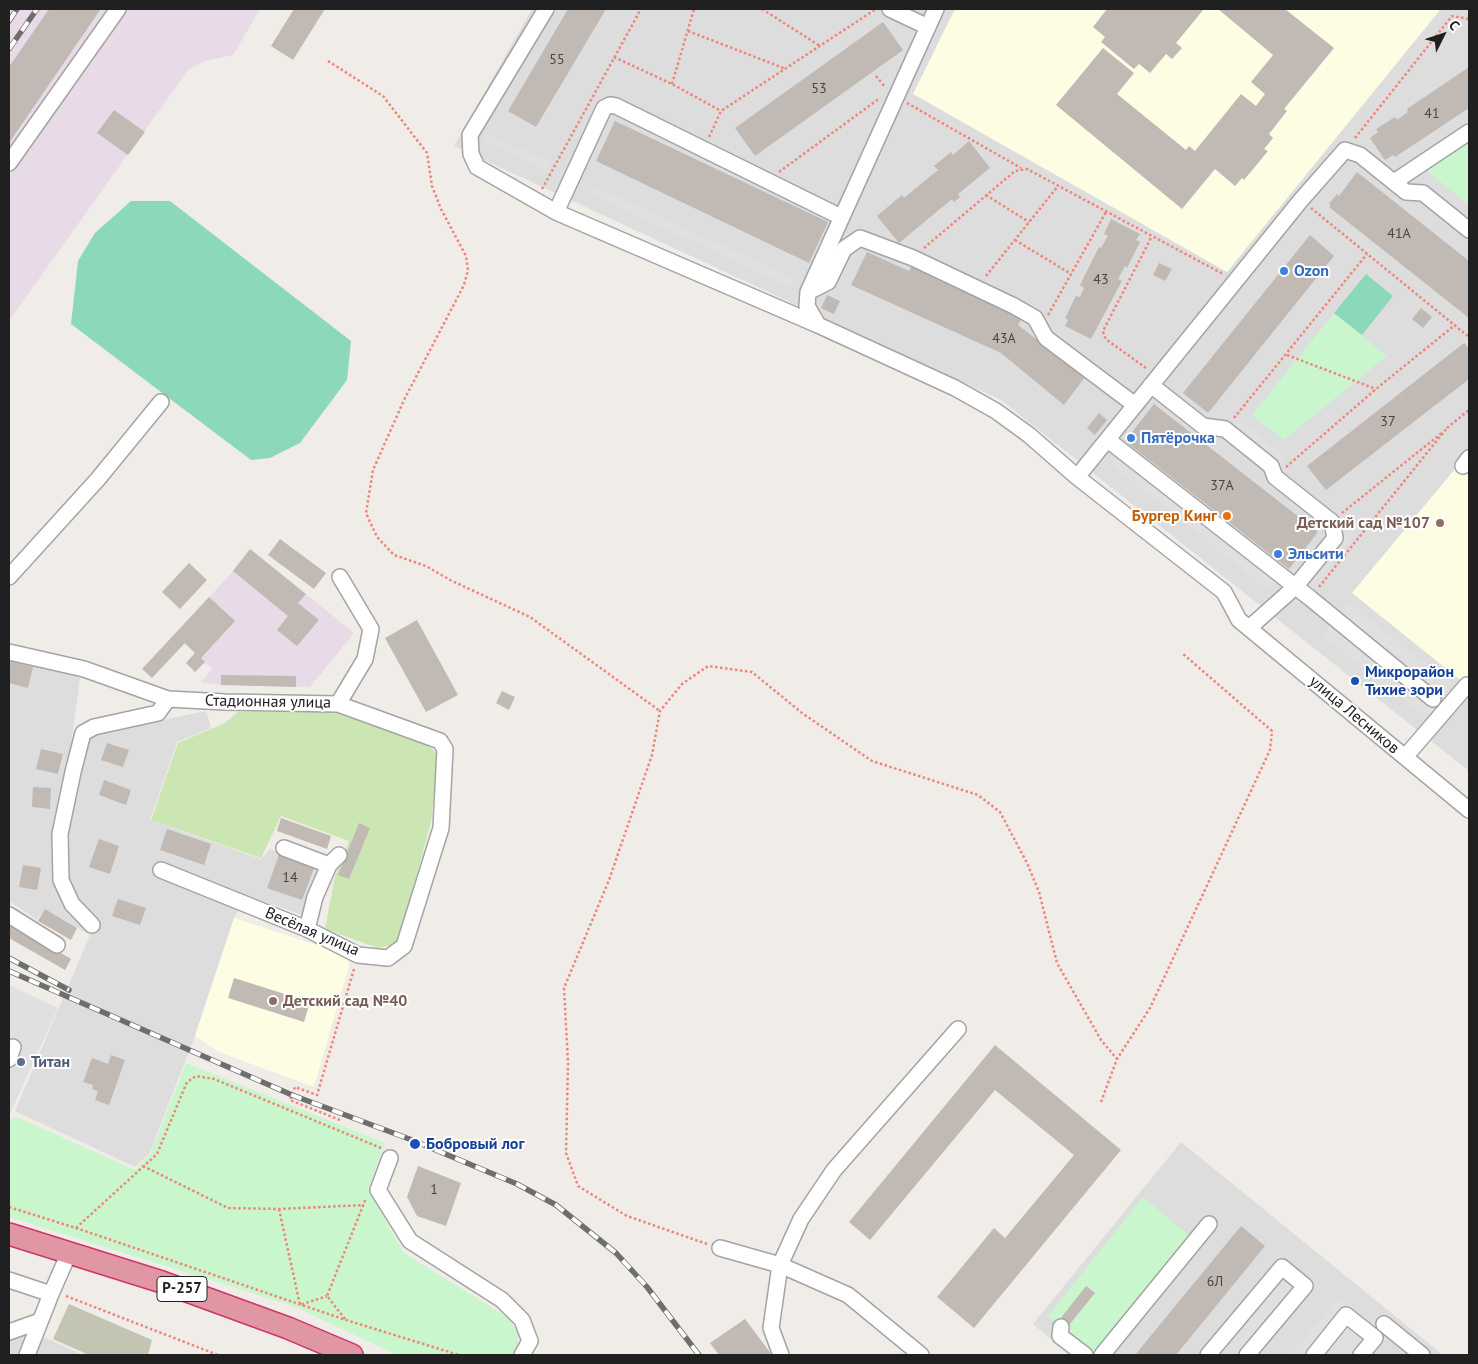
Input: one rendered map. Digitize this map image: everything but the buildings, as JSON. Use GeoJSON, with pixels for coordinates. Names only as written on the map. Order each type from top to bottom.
{"type":"FeatureCollection","features":[{"type":"Feature","properties":{"kind":"highway","name":"Р-257"},"geometry":{"type":"LineString","coordinates":[[9,1234],[162,1282],[288,1328],[352,1355]]}},
{"type":"Feature","properties":{"kind":"street"},"geometry":{"type":"LineString","coordinates":[[9,163],[118,9]]}},
{"type":"Feature","properties":{"kind":"street"},"geometry":{"type":"LineString","coordinates":[[546,9],[470,135],[470,154],[477,167],[556,212],[818,325],[955,388],[996,411],[1029,435],[1077,477],[1224,592],[1244,624],[1295,587],[1335,538],[1332,522],[1275,477],[1271,466],[1225,429],[1203,426],[1154,381]]}},
{"type":"Feature","properties":{"kind":"street"},"geometry":{"type":"LineString","coordinates":[[890,9],[928,27]]}},
{"type":"Feature","properties":{"kind":"street"},"geometry":{"type":"LineString","coordinates":[[818,325],[807,306],[808,292],[841,217],[889,97],[936,9]]}},
{"type":"Feature","properties":{"kind":"street"},"geometry":{"type":"LineString","coordinates":[[556,212],[604,108],[610,105],[616,106],[841,217]]}},
{"type":"Feature","properties":{"kind":"street"},"geometry":{"type":"LineString","coordinates":[[1394,182],[1469,132]]}},
{"type":"Feature","properties":{"kind":"street"},"geometry":{"type":"LineString","coordinates":[[1077,477],[1301,200],[1345,150],[1360,156],[1406,192],[1423,193],[1469,230]]}},
{"type":"Feature","properties":{"kind":"street"},"geometry":{"type":"LineString","coordinates":[[808,292],[828,282],[844,250],[860,238],[913,258],[1035,318],[1046,338],[1135,405]]}},
{"type":"Feature","properties":{"kind":"street"},"geometry":{"type":"LineString","coordinates":[[9,577],[98,479],[161,402]]}},
{"type":"Feature","properties":{"kind":"street"},"geometry":{"type":"LineString","coordinates":[[1108,440],[1310,598],[1433,699]]}},
{"type":"Feature","properties":{"kind":"street"},"geometry":{"type":"LineString","coordinates":[[338,704],[365,659],[371,629],[340,577]]}},
{"type":"Feature","properties":{"kind":"street","name":"улица Лесников"},"geometry":{"type":"LineString","coordinates":[[1244,624],[1469,810]]}},
{"type":"Feature","properties":{"kind":"street","name":"Стадионная улица"},"geometry":{"type":"LineString","coordinates":[[9,652],[84,669],[168,699],[338,704],[440,742],[445,749],[441,828]]}},
{"type":"Feature","properties":{"kind":"street"},"geometry":{"type":"LineString","coordinates":[[1405,757],[1466,685]]}},
{"type":"Feature","properties":{"kind":"street"},"geometry":{"type":"LineString","coordinates":[[92,925],[72,904],[61,880],[60,834],[83,733],[94,727],[158,713],[168,699]]}},
{"type":"Feature","properties":{"kind":"street","name":"Весёлая улица"},"geometry":{"type":"LineString","coordinates":[[161,870],[307,929],[358,955],[388,958],[404,946],[441,828]]}},
{"type":"Feature","properties":{"kind":"street"},"geometry":{"type":"LineString","coordinates":[[284,848],[334,860],[315,897],[307,929]]}},
{"type":"Feature","properties":{"kind":"street"},"geometry":{"type":"LineString","coordinates":[[9,915],[57,945]]}},
{"type":"Feature","properties":{"kind":"street"},"geometry":{"type":"LineString","coordinates":[[781,1355],[771,1328],[780,1265],[801,1219],[834,1170],[958,1029]]}},
{"type":"Feature","properties":{"kind":"street"},"geometry":{"type":"LineString","coordinates":[[383,1154],[378,1190],[410,1241],[502,1300],[522,1320],[530,1341],[522,1355]]}},
{"type":"Feature","properties":{"kind":"street"},"geometry":{"type":"LineString","coordinates":[[1102,1355],[1209,1224]]}},
{"type":"Feature","properties":{"kind":"street"},"geometry":{"type":"LineString","coordinates":[[720,1248],[780,1265],[848,1295],[921,1355]]}},
{"type":"Feature","properties":{"kind":"street"},"geometry":{"type":"LineString","coordinates":[[27,1355],[69,1253]]}},
{"type":"Feature","properties":{"kind":"street"},"geometry":{"type":"LineString","coordinates":[[1208,1355],[1282,1267],[1305,1286],[1247,1355]]}},
{"type":"Feature","properties":{"kind":"street"},"geometry":{"type":"LineString","coordinates":[[9,1280],[52,1293]]}},
{"type":"Feature","properties":{"kind":"street"},"geometry":{"type":"LineString","coordinates":[[1314,1355],[1346,1315],[1375,1338],[1361,1355]]}},
{"type":"Feature","properties":{"kind":"street"},"geometry":{"type":"LineString","coordinates":[[9,1332],[40,1321]]}},
{"type":"Feature","properties":{"kind":"street"},"geometry":{"type":"LineString","coordinates":[[1384,1324],[1422,1355]]}},
{"type":"Feature","properties":{"kind":"street"},"geometry":{"type":"LineString","coordinates":[[1061,1327],[1060,1336],[1085,1355]]}},
{"type":"Feature","properties":{"kind":"path"},"geometry":{"type":"LineString","coordinates":[[535,200],[641,9]]}},
{"type":"Feature","properties":{"kind":"path"},"geometry":{"type":"LineString","coordinates":[[672,84],[694,9]]}},
{"type":"Feature","properties":{"kind":"path"},"geometry":{"type":"LineString","coordinates":[[762,9],[820,46]]}},
{"type":"Feature","properties":{"kind":"path"},"geometry":{"type":"LineString","coordinates":[[704,149],[722,112],[876,9]]}},
{"type":"Feature","properties":{"kind":"path"},"geometry":{"type":"LineString","coordinates":[[1345,150],[1452,16],[1469,19]]}},
{"type":"Feature","properties":{"kind":"path"},"geometry":{"type":"LineString","coordinates":[[688,31],[786,69]]}},
{"type":"Feature","properties":{"kind":"path"},"geometry":{"type":"LineString","coordinates":[[614,57],[672,84],[722,112]]}},
{"type":"Feature","properties":{"kind":"path"},"geometry":{"type":"LineString","coordinates":[[328,61],[384,96],[427,154],[432,186],[441,209],[466,256],[468,270],[464,285],[404,400],[373,470],[366,513],[377,537],[394,554],[426,566],[452,581],[530,617],[660,711]]}},
{"type":"Feature","properties":{"kind":"path"},"geometry":{"type":"LineString","coordinates":[[768,181],[889,97],[1235,281]]}},
{"type":"Feature","properties":{"kind":"path"},"geometry":{"type":"LineString","coordinates":[[913,258],[986,195],[1021,168]]}},
{"type":"Feature","properties":{"kind":"path"},"geometry":{"type":"LineString","coordinates":[[977,288],[1058,186]]}},
{"type":"Feature","properties":{"kind":"path"},"geometry":{"type":"LineString","coordinates":[[986,195],[1029,222]]}},
{"type":"Feature","properties":{"kind":"path"},"geometry":{"type":"LineString","coordinates":[[1301,200],[1469,337]]}},
{"type":"Feature","properties":{"kind":"path"},"geometry":{"type":"LineString","coordinates":[[1041,329],[1106,212]]}},
{"type":"Feature","properties":{"kind":"path"},"geometry":{"type":"LineString","coordinates":[[1152,236],[1103,331],[1107,340],[1154,381]]}},
{"type":"Feature","properties":{"kind":"path"},"geometry":{"type":"LineString","coordinates":[[1015,240],[1071,274]]}},
{"type":"Feature","properties":{"kind":"path"},"geometry":{"type":"LineString","coordinates":[[1225,429],[1367,254]]}},
{"type":"Feature","properties":{"kind":"path"},"geometry":{"type":"LineString","coordinates":[[1275,477],[1376,389],[1454,325]]}},
{"type":"Feature","properties":{"kind":"path"},"geometry":{"type":"LineString","coordinates":[[1286,355],[1376,389]]}},
{"type":"Feature","properties":{"kind":"path"},"geometry":{"type":"LineString","coordinates":[[1332,522],[1469,410]]}},
{"type":"Feature","properties":{"kind":"path"},"geometry":{"type":"LineString","coordinates":[[1310,598],[1447,428]]}},
{"type":"Feature","properties":{"kind":"path"},"geometry":{"type":"LineString","coordinates":[[1101,1102],[1117,1058],[1150,1008],[1270,750],[1272,731],[1182,653]]}},
{"type":"Feature","properties":{"kind":"path"},"geometry":{"type":"LineString","coordinates":[[720,1248],[626,1216],[578,1186],[566,1153],[568,1063],[564,988],[608,880],[652,755],[660,711],[682,684],[708,666],[752,672],[802,713],[872,760],[978,795],[1000,812],[1027,863],[1039,892],[1057,963],[1101,1040],[1117,1058]]}},
{"type":"Feature","properties":{"kind":"path"},"geometry":{"type":"LineString","coordinates":[[340,1120],[290,1100],[295,1087],[317,1096],[358,955]]}},
{"type":"Feature","properties":{"kind":"path"},"geometry":{"type":"LineString","coordinates":[[76,1228],[157,1154],[186,1082],[196,1076],[214,1079],[383,1154]]}},
{"type":"Feature","properties":{"kind":"path"},"geometry":{"type":"LineString","coordinates":[[143,1166],[228,1208],[279,1209],[364,1205]]}},
{"type":"Feature","properties":{"kind":"path"},"geometry":{"type":"LineString","coordinates":[[327,1296],[366,1197]]}},
{"type":"Feature","properties":{"kind":"path"},"geometry":{"type":"LineString","coordinates":[[9,1207],[346,1320],[459,1355]]}},
{"type":"Feature","properties":{"kind":"path"},"geometry":{"type":"LineString","coordinates":[[279,1209],[300,1304]]}},
{"type":"Feature","properties":{"kind":"path"},"geometry":{"type":"LineString","coordinates":[[52,1293],[218,1355]]}},
{"type":"Feature","properties":{"kind":"path"},"geometry":{"type":"LineString","coordinates":[[300,1304],[327,1296]]}},
{"type":"Feature","properties":{"kind":"path"},"geometry":{"type":"LineString","coordinates":[[327,1296],[346,1320]]}},
{"type":"Feature","properties":{"kind":"shaded area"},"geometry":{"type":"Polygon","coordinates":[[[9,9],[260,9],[233,55],[205,61],[188,70],[11,318],[9,317],[9,9]]]}},
{"type":"Feature","properties":{"kind":"shaded area"},"geometry":{"type":"Polygon","coordinates":[[[532,9],[1469,9],[1469,771],[1001,400],[454,146],[532,9]]]}},
{"type":"Feature","properties":{"kind":"shaded area"},"geometry":{"type":"Polygon","coordinates":[[[955,9],[1440,10],[1227,272],[913,94],[955,9]]]}},
{"type":"Feature","properties":{"kind":"shaded area"},"geometry":{"type":"Polygon","coordinates":[[[487,133],[551,163],[547,172],[483,141],[487,133]]]}},
{"type":"Feature","properties":{"kind":"shaded area"},"geometry":{"type":"Polygon","coordinates":[[[594,186],[795,279],[791,287],[590,194],[594,186]]]}},
{"type":"Feature","properties":{"kind":"shaded area"},"geometry":{"type":"Polygon","coordinates":[[[1240,420],[1287,458],[1281,465],[1234,428],[1240,420]]]}},
{"type":"Feature","properties":{"kind":"shaded area","name":"Детский сад №107"},"geometry":{"type":"Polygon","coordinates":[[[1469,452],[1469,687],[1352,593],[1469,452]]]}},
{"type":"Feature","properties":{"kind":"shaded area"},"geometry":{"type":"Polygon","coordinates":[[[1119,457],[1275,582],[1268,590],[1113,465],[1119,457]]]}},
{"type":"Feature","properties":{"kind":"shaded area"},"geometry":{"type":"Polygon","coordinates":[[[1347,533],[1352,538],[1298,605],[1293,601],[1347,533]]]}},
{"type":"Feature","properties":{"kind":"shaded area"},"geometry":{"type":"Polygon","coordinates":[[[250,549],[354,633],[310,687],[221,685],[201,682],[212,669],[175,635],[233,571],[250,549]]]}},
{"type":"Feature","properties":{"kind":"shaded area"},"geometry":{"type":"Polygon","coordinates":[[[1349,603],[1452,684],[1426,718],[1323,635],[1349,603]]]}},
{"type":"Feature","properties":{"kind":"shaded area"},"geometry":{"type":"Polygon","coordinates":[[[9,660],[30,663],[80,678],[72,739],[206,711],[211,728],[177,742],[150,820],[261,859],[270,849],[320,867],[303,915],[245,895],[234,918],[195,1036],[149,1154],[135,1167],[15,1111],[90,935],[45,909],[37,920],[9,901],[9,660]]]}},
{"type":"Feature","properties":{"kind":"shaded area","name":"Детский сад №40"},"geometry":{"type":"Polygon","coordinates":[[[234,918],[347,955],[349,966],[314,1087],[219,1052],[195,1036],[234,918]]]}},
{"type":"Feature","properties":{"kind":"shaded area","name":"Титан"},"geometry":{"type":"Polygon","coordinates":[[[9,985],[58,1008],[9,1116],[9,985]]]}},
{"type":"Feature","properties":{"kind":"shaded area"},"geometry":{"type":"Polygon","coordinates":[[[1181,1142],[1443,1355],[1070,1355],[1033,1324],[1181,1142]]]}},
{"type":"Feature","properties":{"kind":"shaded area"},"geometry":{"type":"Polygon","coordinates":[[[1281,1256],[1316,1284],[1258,1355],[1201,1355],[1281,1256]]]}},
{"type":"Feature","properties":{"kind":"shaded area"},"geometry":{"type":"Polygon","coordinates":[[[1338,1298],[1387,1339],[1374,1355],[1290,1355],[1338,1298]]]}},
{"type":"Feature","properties":{"kind":"shaded area"},"geometry":{"type":"Polygon","coordinates":[[[69,1304],[152,1340],[148,1355],[89,1355],[53,1339],[69,1304]]]}},
{"type":"Feature","properties":{"kind":"shaded area"},"geometry":{"type":"Polygon","coordinates":[[[9,1321],[83,1355],[9,1355],[9,1321]]]}},
{"type":"Feature","properties":{"kind":"green space"},"geometry":{"type":"Polygon","coordinates":[[[1469,141],[1469,205],[1427,171],[1469,141]]]}},
{"type":"Feature","properties":{"kind":"green space"},"geometry":{"type":"Polygon","coordinates":[[[131,201],[170,201],[351,341],[347,380],[300,443],[270,458],[251,460],[71,324],[78,261],[95,233],[131,201]]]}},
{"type":"Feature","properties":{"kind":"green space"},"geometry":{"type":"Polygon","coordinates":[[[1366,274],[1393,296],[1362,335],[1334,313],[1366,274]]]}},
{"type":"Feature","properties":{"kind":"green space"},"geometry":{"type":"Polygon","coordinates":[[[1334,313],[1387,356],[1284,440],[1252,415],[1334,313]]]}},
{"type":"Feature","properties":{"kind":"green space"},"geometry":{"type":"Polygon","coordinates":[[[238,712],[339,712],[427,745],[438,754],[431,822],[398,944],[378,948],[325,929],[335,876],[349,841],[281,816],[261,858],[151,820],[178,743],[225,723],[238,712]]]}},
{"type":"Feature","properties":{"kind":"green space"},"geometry":{"type":"Polygon","coordinates":[[[186,1063],[385,1143],[368,1190],[404,1253],[507,1317],[518,1333],[518,1346],[511,1355],[397,1355],[293,1306],[9,1217],[9,1126],[11,1120],[17,1117],[135,1170],[150,1154],[186,1063]]]}},
{"type":"Feature","properties":{"kind":"green space"},"geometry":{"type":"Polygon","coordinates":[[[1143,1197],[1189,1236],[1093,1354],[1048,1316],[1143,1197]]]}},
{"type":"Feature","properties":{"kind":"railway"},"geometry":{"type":"LineString","coordinates":[[9,21],[17,9]]}},
{"type":"Feature","properties":{"kind":"railway"},"geometry":{"type":"LineString","coordinates":[[9,49],[37,9]]}},
{"type":"Feature","properties":{"kind":"railway"},"geometry":{"type":"LineString","coordinates":[[9,958],[69,990]]}},
{"type":"Feature","properties":{"kind":"railway"},"geometry":{"type":"LineString","coordinates":[[9,971],[292,1095],[412,1140],[517,1184],[556,1205],[616,1253],[647,1287],[699,1355]]}},
{"type":"Feature","properties":{"kind":"place","name":"Ozon"},"geometry":{"type":"Point","coordinates":[1284,271]}},
{"type":"Feature","properties":{"kind":"place","name":"Пятёрочка"},"geometry":{"type":"Point","coordinates":[1131,438]}},
{"type":"Feature","properties":{"kind":"place","name":"Бургер Кинг"},"geometry":{"type":"Point","coordinates":[1227,516]}},
{"type":"Feature","properties":{"kind":"place","name":"Детский сад №107"},"geometry":{"type":"Point","coordinates":[1440,523]}},
{"type":"Feature","properties":{"kind":"place","name":"Эльсити"},"geometry":{"type":"Point","coordinates":[1278,554]}},
{"type":"Feature","properties":{"kind":"place","name":"Микрорайон Тихие зори"},"geometry":{"type":"Point","coordinates":[1355,681]}},
{"type":"Feature","properties":{"kind":"place","name":"Детский сад №40"},"geometry":{"type":"Point","coordinates":[273,1001]}},
{"type":"Feature","properties":{"kind":"place","name":"Титан"},"geometry":{"type":"Point","coordinates":[21,1062]}},
{"type":"Feature","properties":{"kind":"place","name":"Бобровый лог"},"geometry":{"type":"Point","coordinates":[415,1144]}}]}
